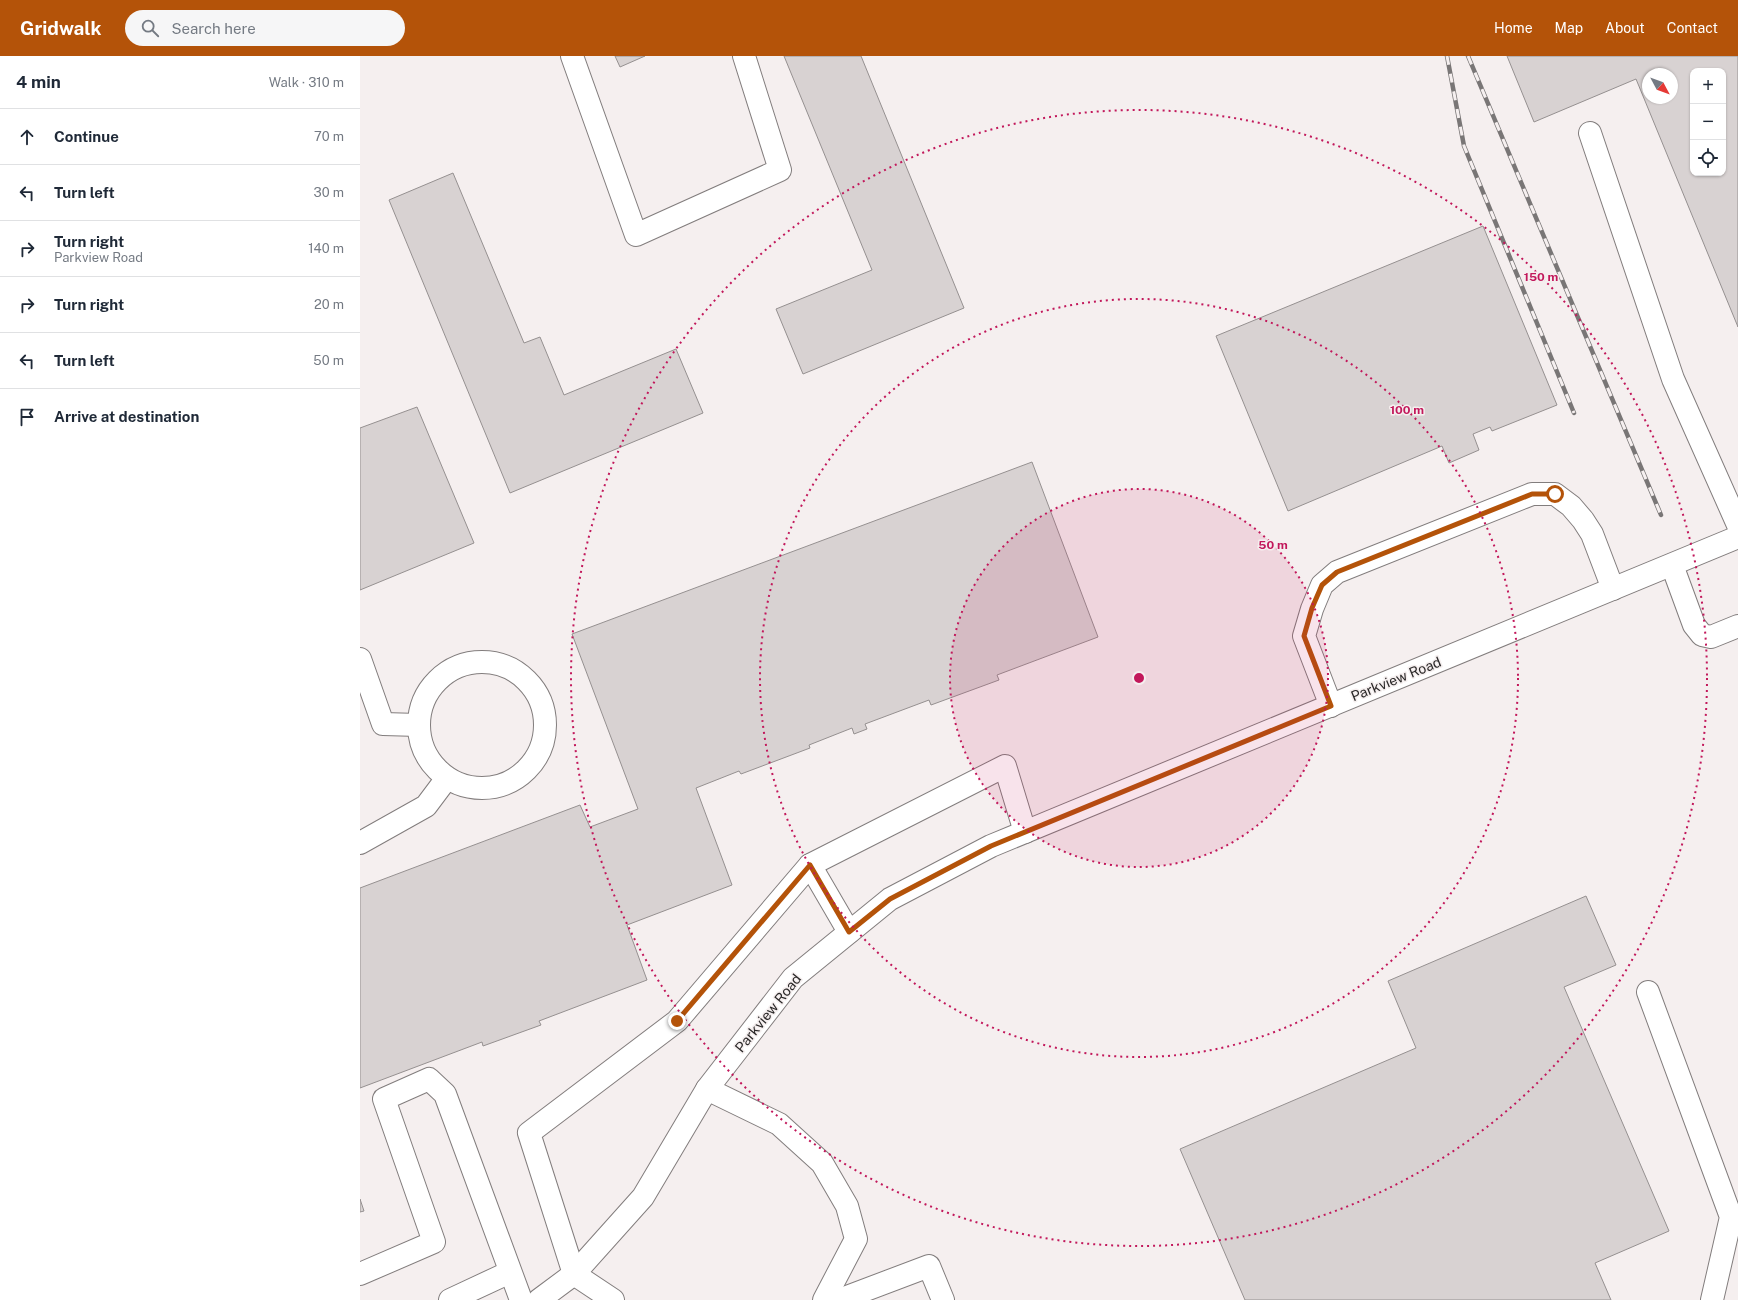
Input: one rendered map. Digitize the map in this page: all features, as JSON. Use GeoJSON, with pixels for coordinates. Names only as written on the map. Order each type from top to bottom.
{"type":"FeatureCollection","features":[{"type":"Feature","properties":{"kind":"street"},"geometry":{"type":"LineString","coordinates":[[572,56],[636,235],[780,170],[744,56]]}},
{"type":"Feature","properties":{"kind":"street"},"geometry":{"type":"LineString","coordinates":[[1590,133],[1673,379],[1738,525]]}},
{"type":"Feature","properties":{"kind":"street"},"geometry":{"type":"LineString","coordinates":[[1331,706],[1304,636],[1312,608],[1322,585],[1337,572],[1532,494],[1555,494],[1571,506],[1592,534],[1613,589]]}},
{"type":"Feature","properties":{"kind":"street","name":"Parkview Road"},"geometry":{"type":"LineString","coordinates":[[539,1300],[574,1274],[643,1198],[707,1089],[793,978],[890,899],[991,846],[1738,537]]}},
{"type":"Feature","properties":{"kind":"street"},"geometry":{"type":"LineString","coordinates":[[1672,565],[1694,625],[1702,636],[1711,637],[1738,626]]}},
{"type":"Feature","properties":{"kind":"street"},"geometry":{"type":"LineString","coordinates":[[360,659],[383,724],[418,725]]}},
{"type":"Feature","properties":{"kind":"street"},"geometry":{"type":"LineString","coordinates":[[487,662],[507,667],[525,678],[538,694],[544,714],[544,735],[538,755],[524,771],[507,783],[487,788],[466,786],[447,778],[432,764],[422,746],[418,725],[422,704],[432,686],[447,672],[466,663],[487,662]]}},
{"type":"Feature","properties":{"kind":"street"},"geometry":{"type":"LineString","coordinates":[[613,1300],[574,1274],[529,1133],[677,1021],[810,865],[1005,766],[1025,832]]}},
{"type":"Feature","properties":{"kind":"street"},"geometry":{"type":"LineString","coordinates":[[360,843],[426,806],[447,778]]}},
{"type":"Feature","properties":{"kind":"street"},"geometry":{"type":"LineString","coordinates":[[810,865],[849,932]]}},
{"type":"Feature","properties":{"kind":"street"},"geometry":{"type":"LineString","coordinates":[[1648,992],[1731,1217],[1712,1300]]}},
{"type":"Feature","properties":{"kind":"street"},"geometry":{"type":"LineString","coordinates":[[360,1274],[434,1242],[384,1099],[430,1079],[445,1094],[520,1300]]}},
{"type":"Feature","properties":{"kind":"street"},"geometry":{"type":"LineString","coordinates":[[707,1089],[779,1124],[822,1163],[847,1206],[856,1239],[824,1300]]}},
{"type":"Feature","properties":{"kind":"street"},"geometry":{"type":"LineString","coordinates":[[839,1300],[928,1266],[943,1300]]}},
{"type":"Feature","properties":{"kind":"street"},"geometry":{"type":"LineString","coordinates":[[450,1300],[510,1272]]}},
{"type":"Feature","properties":{"kind":"building"},"geometry":{"type":"Polygon","coordinates":[[[615,56],[645,56],[620,67],[615,56]]]}},
{"type":"Feature","properties":{"kind":"building"},"geometry":{"type":"Polygon","coordinates":[[[784,56],[861,56],[964,308],[803,374],[776,309],[872,270],[784,56]]]}},
{"type":"Feature","properties":{"kind":"building"},"geometry":{"type":"Polygon","coordinates":[[[1507,56],[1738,56],[1738,327],[1646,104],[1678,104],[1678,68],[1642,68],[1642,94],[1636,79],[1534,122],[1507,56]]]}},
{"type":"Feature","properties":{"kind":"building"},"geometry":{"type":"Polygon","coordinates":[[[453,173],[524,343],[540,337],[564,395],[676,349],[703,413],[510,493],[389,200],[453,173]]]}},
{"type":"Feature","properties":{"kind":"building"},"geometry":{"type":"Polygon","coordinates":[[[1483,226],[1557,405],[1492,431],[1490,427],[1473,434],[1479,450],[1449,463],[1442,446],[1288,511],[1216,336],[1483,226]]]}},
{"type":"Feature","properties":{"kind":"building"},"geometry":{"type":"Polygon","coordinates":[[[417,407],[474,543],[360,590],[360,428],[417,407]]]}},
{"type":"Feature","properties":{"kind":"building"},"geometry":{"type":"Polygon","coordinates":[[[1032,462],[1098,637],[997,675],[999,680],[931,705],[929,700],[865,724],[867,729],[854,734],[852,728],[809,745],[810,748],[741,774],[739,771],[696,788],[732,885],[627,925],[647,980],[539,1021],[541,1025],[483,1046],[482,1042],[360,1088],[360,888],[580,805],[590,827],[638,809],[572,634],[1032,462]]]}},
{"type":"Feature","properties":{"kind":"building"},"geometry":{"type":"Polygon","coordinates":[[[1586,896],[1616,965],[1564,987],[1669,1231],[1595,1263],[1611,1300],[1245,1300],[1180,1149],[1416,1048],[1388,981],[1586,896]]]}},
{"type":"Feature","properties":{"kind":"building"},"geometry":{"type":"Polygon","coordinates":[[[360,1199],[364,1211],[360,1212],[360,1199]]]}},
{"type":"Feature","properties":{"kind":"railway"},"geometry":{"type":"LineString","coordinates":[[1447,56],[1464,146],[1574,413]]}},
{"type":"Feature","properties":{"kind":"railway"},"geometry":{"type":"LineString","coordinates":[[1468,56],[1661,515]]}},
{"type":"Feature","properties":{"kind":"route"},"geometry":{"type":"LineString","coordinates":[[677,1021],[810,865],[849,932],[890,899],[991,846],[1331,706],[1304,636],[1312,608],[1322,585],[1337,572],[1532,494],[1555,494]]}}]}
